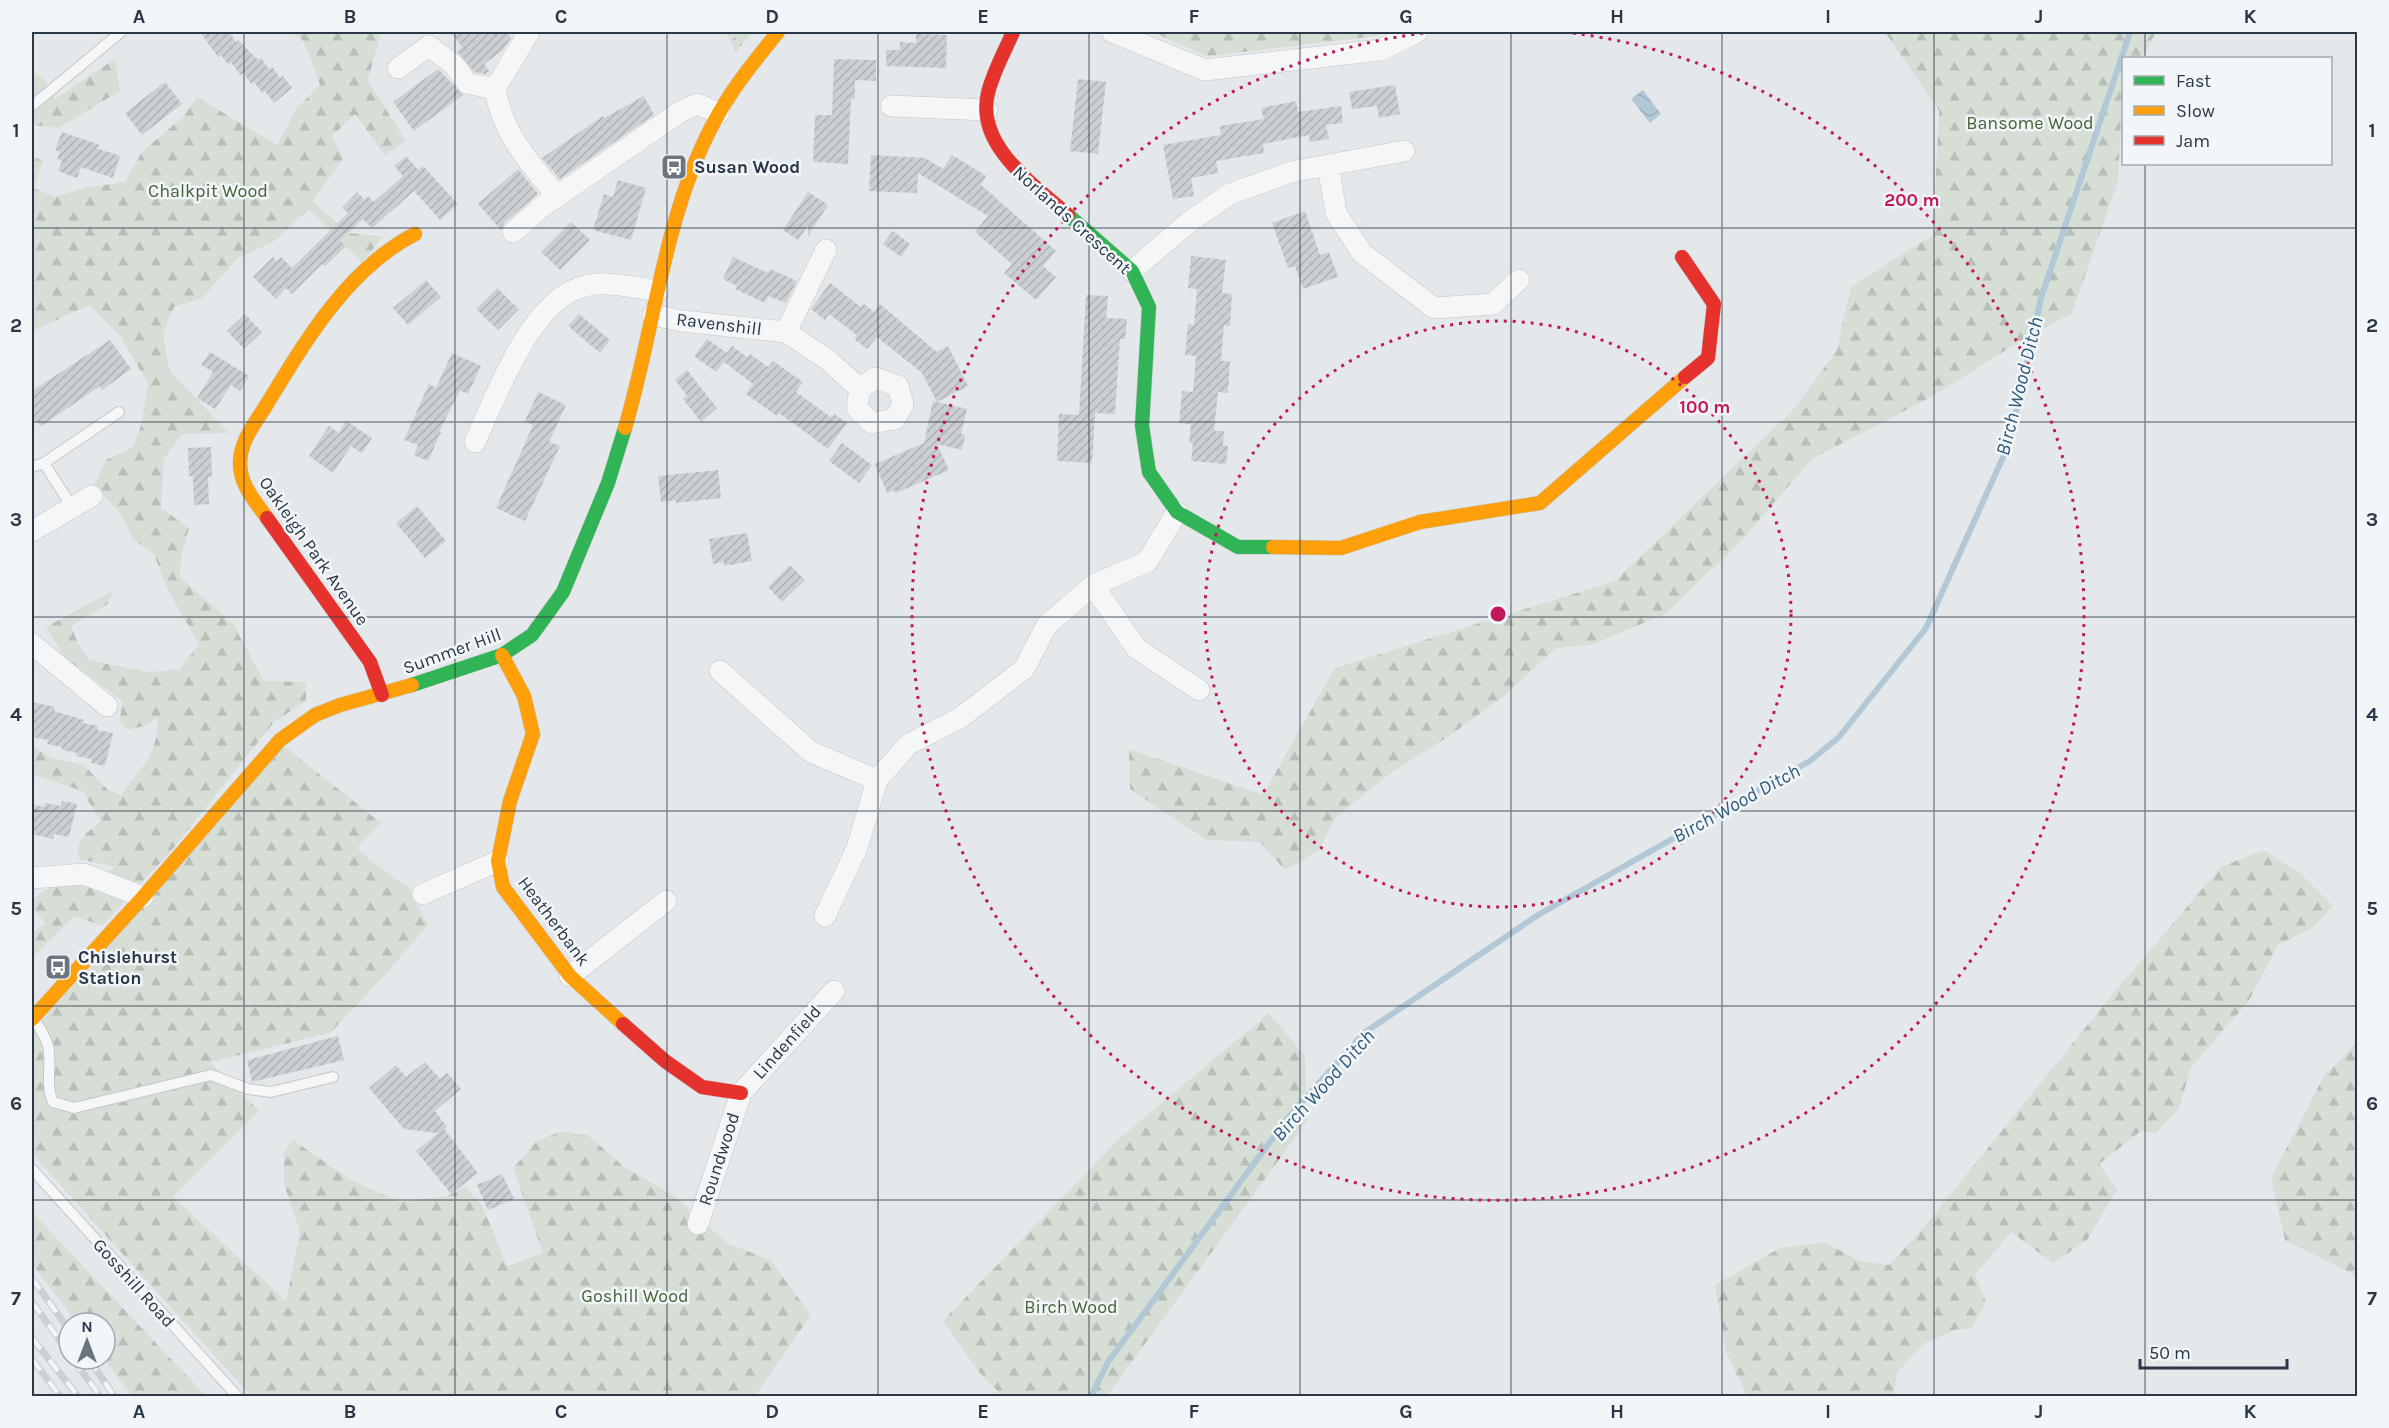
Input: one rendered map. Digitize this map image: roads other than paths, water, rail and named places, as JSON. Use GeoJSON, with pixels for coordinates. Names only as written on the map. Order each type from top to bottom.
{"type":"FeatureCollection","features":[{"type":"Feature","properties":{"kind":"street"},"geometry":{"type":"LineString","coordinates":[[529,32],[495,89],[499,111],[521,154],[557,196]]}},
{"type":"Feature","properties":{"kind":"street","name":"Summer Hill"},"geometry":{"type":"LineString","coordinates":[[32,1018],[143,897],[280,740],[315,714],[340,705],[382,695],[502,655],[532,635],[564,592],[608,483],[639,381],[680,202],[697,159],[719,113],[778,32]]}},
{"type":"Feature","properties":{"kind":"street","name":"Norlands Crescent"},"geometry":{"type":"LineString","coordinates":[[1013,32],[988,93],[987,110],[991,130],[1007,161],[1132,271],[1149,307],[1142,426],[1149,472],[1177,512],[1238,547],[1341,548],[1420,522],[1540,503],[1708,358],[1713,304],[1682,257]]}},
{"type":"Feature","properties":{"kind":"street"},"geometry":{"type":"LineString","coordinates":[[1112,32],[1204,70],[1381,50],[1417,32]]}},
{"type":"Feature","properties":{"kind":"street"},"geometry":{"type":"LineString","coordinates":[[398,68],[429,46],[454,65],[467,83],[495,89]]}},
{"type":"Feature","properties":{"kind":"street"},"geometry":{"type":"LineString","coordinates":[[513,232],[557,196],[680,112],[697,104],[719,113]]}},
{"type":"Feature","properties":{"kind":"street"},"geometry":{"type":"LineString","coordinates":[[891,106],[987,110]]}},
{"type":"Feature","properties":{"kind":"street"},"geometry":{"type":"LineString","coordinates":[[1132,271],[1189,222],[1230,194],[1291,172],[1404,151]]}},
{"type":"Feature","properties":{"kind":"street"},"geometry":{"type":"LineString","coordinates":[[1328,165],[1336,213],[1362,253],[1434,308],[1493,304],[1519,280]]}},
{"type":"Feature","properties":{"kind":"street","name":"Oakleigh Park Avenue"},"geometry":{"type":"LineString","coordinates":[[382,695],[370,662],[249,493],[242,480],[240,456],[246,438],[333,303],[348,286],[387,252],[415,234]]}},
{"type":"Feature","properties":{"kind":"street","name":"Ravenshill"},"geometry":{"type":"LineString","coordinates":[[786,332],[826,250]]}},
{"type":"Feature","properties":{"kind":"street"},"geometry":{"type":"LineString","coordinates":[[475,442],[521,343],[558,299],[572,290],[588,285],[658,291]]}},
{"type":"Feature","properties":{"kind":"street","name":"Ravenshill"},"geometry":{"type":"LineString","coordinates":[[653,315],[682,321],[786,332],[828,360],[860,389]]}},
{"type":"Feature","properties":{"kind":"street"},"geometry":{"type":"LineString","coordinates":[[32,531],[92,496]]}},
{"type":"Feature","properties":{"kind":"street"},"geometry":{"type":"LineString","coordinates":[[825,916],[856,848],[878,780],[909,744],[960,718],[1024,669],[1047,625],[1093,585],[1147,562],[1177,512]]}},
{"type":"Feature","properties":{"kind":"street"},"geometry":{"type":"LineString","coordinates":[[1093,585],[1136,648],[1199,690]]}},
{"type":"Feature","properties":{"kind":"street"},"geometry":{"type":"LineString","coordinates":[[32,644],[107,706]]}},
{"type":"Feature","properties":{"kind":"street","name":"Heatherbank"},"geometry":{"type":"LineString","coordinates":[[502,655],[524,696],[533,734],[510,801],[498,861],[503,887],[570,976],[665,1061],[702,1087],[741,1093]]}},
{"type":"Feature","properties":{"kind":"street"},"geometry":{"type":"LineString","coordinates":[[720,671],[811,752],[878,780]]}},
{"type":"Feature","properties":{"kind":"street"},"geometry":{"type":"LineString","coordinates":[[423,894],[498,861]]}},
{"type":"Feature","properties":{"kind":"street"},"geometry":{"type":"LineString","coordinates":[[32,879],[84,874],[143,897]]}},
{"type":"Feature","properties":{"kind":"street"},"geometry":{"type":"LineString","coordinates":[[570,976],[666,901]]}},
{"type":"Feature","properties":{"kind":"street","name":"Lindenfield"},"geometry":{"type":"LineString","coordinates":[[741,1093],[834,992]]}},
{"type":"Feature","properties":{"kind":"street","name":"Roundwood"},"geometry":{"type":"LineString","coordinates":[[698,1224],[741,1093]]}},
{"type":"Feature","properties":{"kind":"lane"},"geometry":{"type":"LineString","coordinates":[[33,105],[121,32]]}},
{"type":"Feature","properties":{"kind":"lane"},"geometry":{"type":"LineString","coordinates":[[32,467],[44,463],[119,412]]}},
{"type":"Feature","properties":{"kind":"lane"},"geometry":{"type":"LineString","coordinates":[[44,463],[72,507]]}},
{"type":"Feature","properties":{"kind":"lane"},"geometry":{"type":"LineString","coordinates":[[32,1018],[48,1043],[49,1094],[53,1102],[74,1108],[211,1075],[249,1089],[271,1092],[333,1077]]}},
{"type":"Feature","properties":{"kind":"lane","name":"Gosshill Road"},"geometry":{"type":"LineString","coordinates":[[32,1170],[237,1396]]}},
{"type":"Feature","properties":{"kind":"water"},"geometry":{"type":"Polygon","coordinates":[[[1643,90],[1661,114],[1650,123],[1631,99],[1643,90]]]}},
{"type":"Feature","properties":{"kind":"waterway","name":"Birch Wood Ditch"},"geometry":{"type":"LineString","coordinates":[[1091,1396],[1108,1362],[1286,1120],[1364,1033],[1538,915],[1810,761],[1839,737],[1926,628],[2009,444],[2041,298],[2130,32]]}},
{"type":"Feature","properties":{"kind":"railway"},"geometry":{"type":"LineString","coordinates":[[32,1278],[57,1313]]}},
{"type":"Feature","properties":{"kind":"railway"},"geometry":{"type":"LineString","coordinates":[[32,1302],[57,1336]]}},
{"type":"Feature","properties":{"kind":"railway"},"geometry":{"type":"LineString","coordinates":[[32,1338],[78,1396]]}},
{"type":"Feature","properties":{"kind":"railway"},"geometry":{"type":"LineString","coordinates":[[32,1359],[60,1396]]}},
{"type":"Feature","properties":{"kind":"railway"},"geometry":{"type":"LineString","coordinates":[[82,1371],[100,1396]]}},
{"type":"Feature","properties":{"kind":"railway"},"geometry":{"type":"LineString","coordinates":[[97,1371],[114,1396]]}},
{"type":"Feature","properties":{"kind":"place","name":"Susan Wood"},"geometry":{"type":"Point","coordinates":[674,167]}},
{"type":"Feature","properties":{"kind":"place","name":"Chislehurst Station"},"geometry":{"type":"Point","coordinates":[58,967]}},
{"type":"Feature","properties":{"kind":"park label","name":"Bansome Wood"},"geometry":{"type":"Point","coordinates":[2030,123]}},
{"type":"Feature","properties":{"kind":"park label","name":"Chalkpit Wood"},"geometry":{"type":"Point","coordinates":[208,191]}},
{"type":"Feature","properties":{"kind":"park label","name":"Goshill Wood"},"geometry":{"type":"Point","coordinates":[635,1296]}},
{"type":"Feature","properties":{"kind":"park label","name":"Birch Wood"},"geometry":{"type":"Point","coordinates":[1071,1307]}}]}
